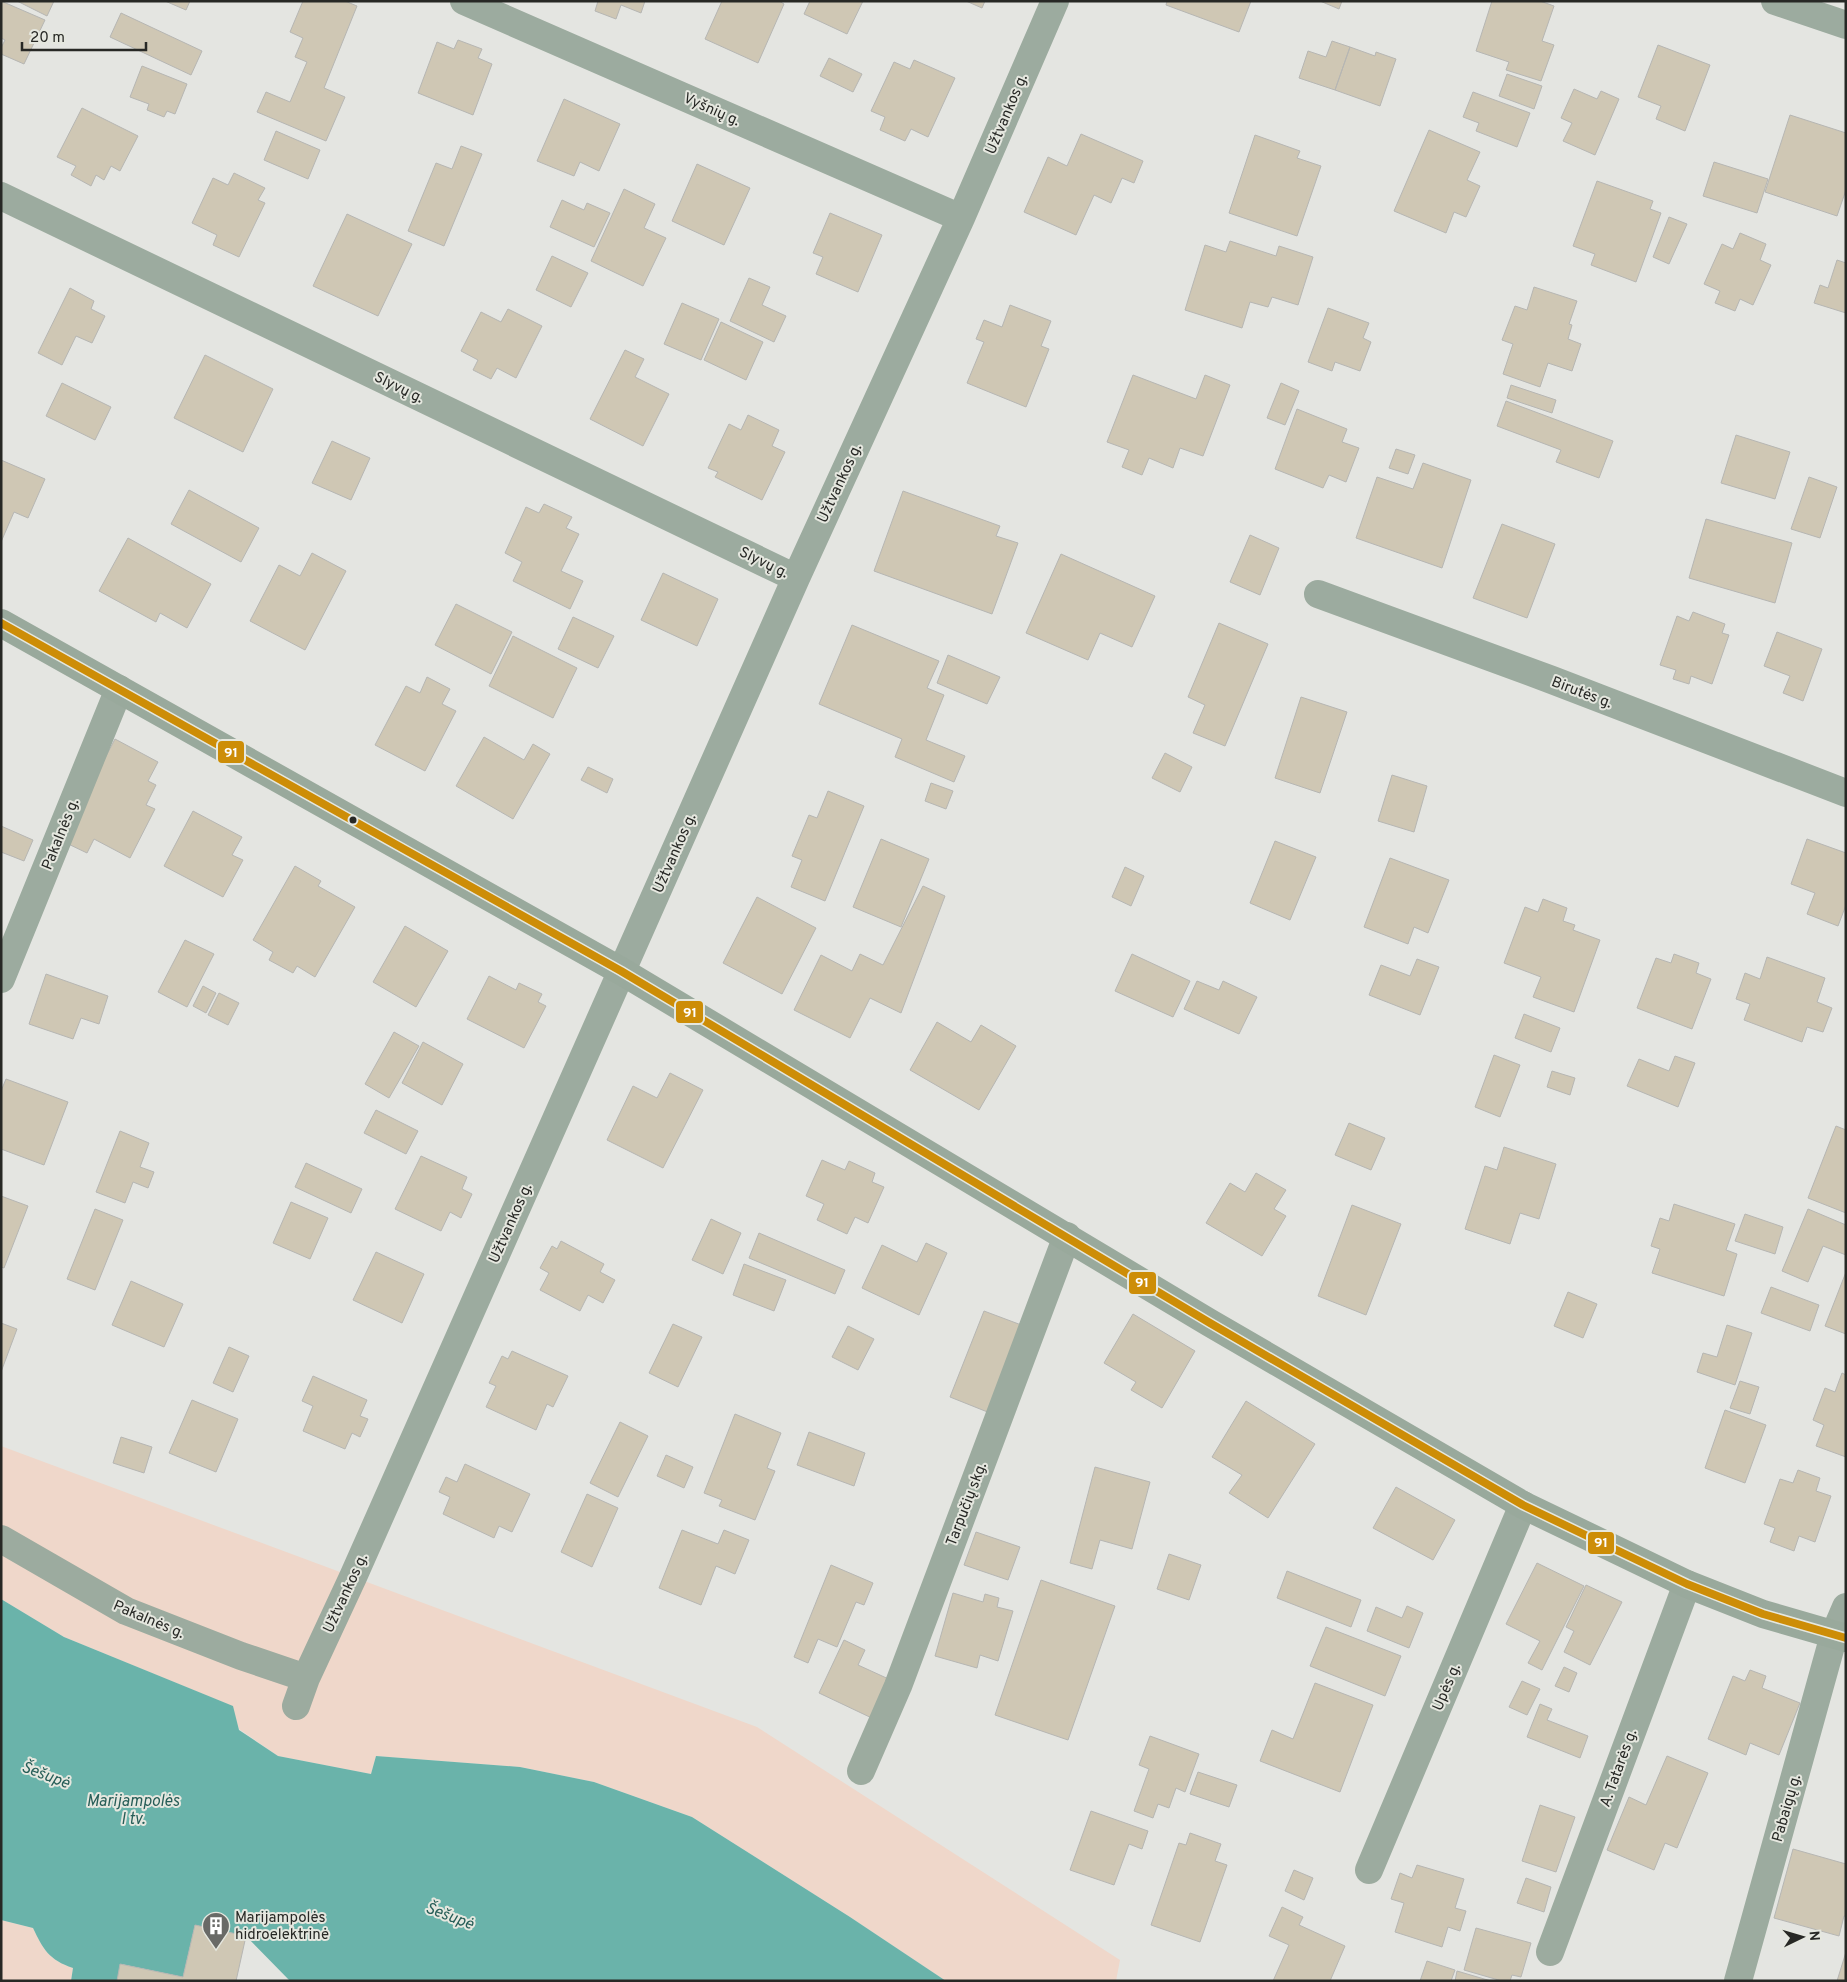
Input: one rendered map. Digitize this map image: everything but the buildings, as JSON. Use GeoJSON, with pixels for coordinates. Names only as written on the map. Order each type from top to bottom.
{"type":"FeatureCollection","features":[{"type":"Feature","properties":{"kind":"main road"},"geometry":{"type":"LineString","coordinates":[[1,623],[621,971],[1210,1323],[1523,1505],[1687,1584],[1763,1614],[1840,1636]]}},
{"type":"Feature","properties":{"kind":"street","name":"Vyšnių g."},"geometry":{"type":"LineString","coordinates":[[464,1],[961,218]]}},
{"type":"Feature","properties":{"kind":"street","name":"Užtvankos g."},"geometry":{"type":"LineString","coordinates":[[296,1706],[306,1678],[353,1577],[796,578],[961,218],[1054,1]]}},
{"type":"Feature","properties":{"kind":"street"},"geometry":{"type":"LineString","coordinates":[[1775,1],[1846,25]]}},
{"type":"Feature","properties":{"kind":"street","name":"Slyvų g."},"geometry":{"type":"LineString","coordinates":[[1,196],[796,578]]}},
{"type":"Feature","properties":{"kind":"street","name":"Birutės g."},"geometry":{"type":"LineString","coordinates":[[1318,594],[1846,793]]}},
{"type":"Feature","properties":{"kind":"street","name":"Pakalnės g."},"geometry":{"type":"LineString","coordinates":[[1,979],[119,689]]}},
{"type":"Feature","properties":{"kind":"street","name":"Tarpučių skg."},"geometry":{"type":"LineString","coordinates":[[861,1771],[898,1686],[1067,1236]]}},
{"type":"Feature","properties":{"kind":"street","name":"Upės g."},"geometry":{"type":"LineString","coordinates":[[1369,1870],[1523,1505]]}},
{"type":"Feature","properties":{"kind":"street","name":"Pakalnės g."},"geometry":{"type":"LineString","coordinates":[[1,1539],[126,1611],[241,1656],[306,1678]]}},
{"type":"Feature","properties":{"kind":"street","name":"A. Tatarės g."},"geometry":{"type":"LineString","coordinates":[[1550,1952],[1687,1584]]}},
{"type":"Feature","properties":{"kind":"street","name":"Pabaigų g."},"geometry":{"type":"LineString","coordinates":[[1738,1981],[1840,1636],[1846,1607]]}},
{"type":"Feature","properties":{"kind":"shaded area"},"geometry":{"type":"Polygon","coordinates":[[[1,1446],[757,1727],[1120,1960],[1116,1981],[946,1981],[850,1917],[692,1817],[594,1782],[520,1767],[376,1756],[371,1774],[278,1756],[239,1729],[232,1706],[64,1637],[1,1599],[1,1446]]]}},
{"type":"Feature","properties":{"kind":"shaded area"},"geometry":{"type":"Polygon","coordinates":[[[1,1920],[33,1928],[40,1942],[52,1957],[73,1968],[71,1981],[1,1981],[1,1920]]]}},
{"type":"Feature","properties":{"kind":"water"},"geometry":{"type":"Polygon","coordinates":[[[1,1599],[64,1637],[233,1706],[239,1730],[278,1756],[371,1774],[376,1756],[520,1767],[594,1782],[692,1817],[850,1917],[946,1981],[290,1981],[246,1936],[195,1925],[183,1977],[121,1964],[117,1981],[71,1981],[73,1968],[58,1961],[48,1953],[33,1928],[1,1920],[1,1599]]]}},
{"type":"Feature","properties":{"kind":"transit line","name":"91"},"geometry":{"type":"LineString","coordinates":[[1,623],[621,971],[1210,1323],[1523,1505],[1687,1584],[1763,1614],[1846,1638]]}},
{"type":"Feature","properties":{"kind":"place","name":"Marijampolės hidroelektrinė"},"geometry":{"type":"Point","coordinates":[216,1950]}},
{"type":"Feature","properties":{"kind":"water label","name":"Šešupė"},"geometry":{"type":"Point","coordinates":[46,1774]}},
{"type":"Feature","properties":{"kind":"water label","name":"Marijampolės I tv."},"geometry":{"type":"Point","coordinates":[133,1809]}},
{"type":"Feature","properties":{"kind":"water label","name":"Šešupė"},"geometry":{"type":"Point","coordinates":[450,1915]}}]}
